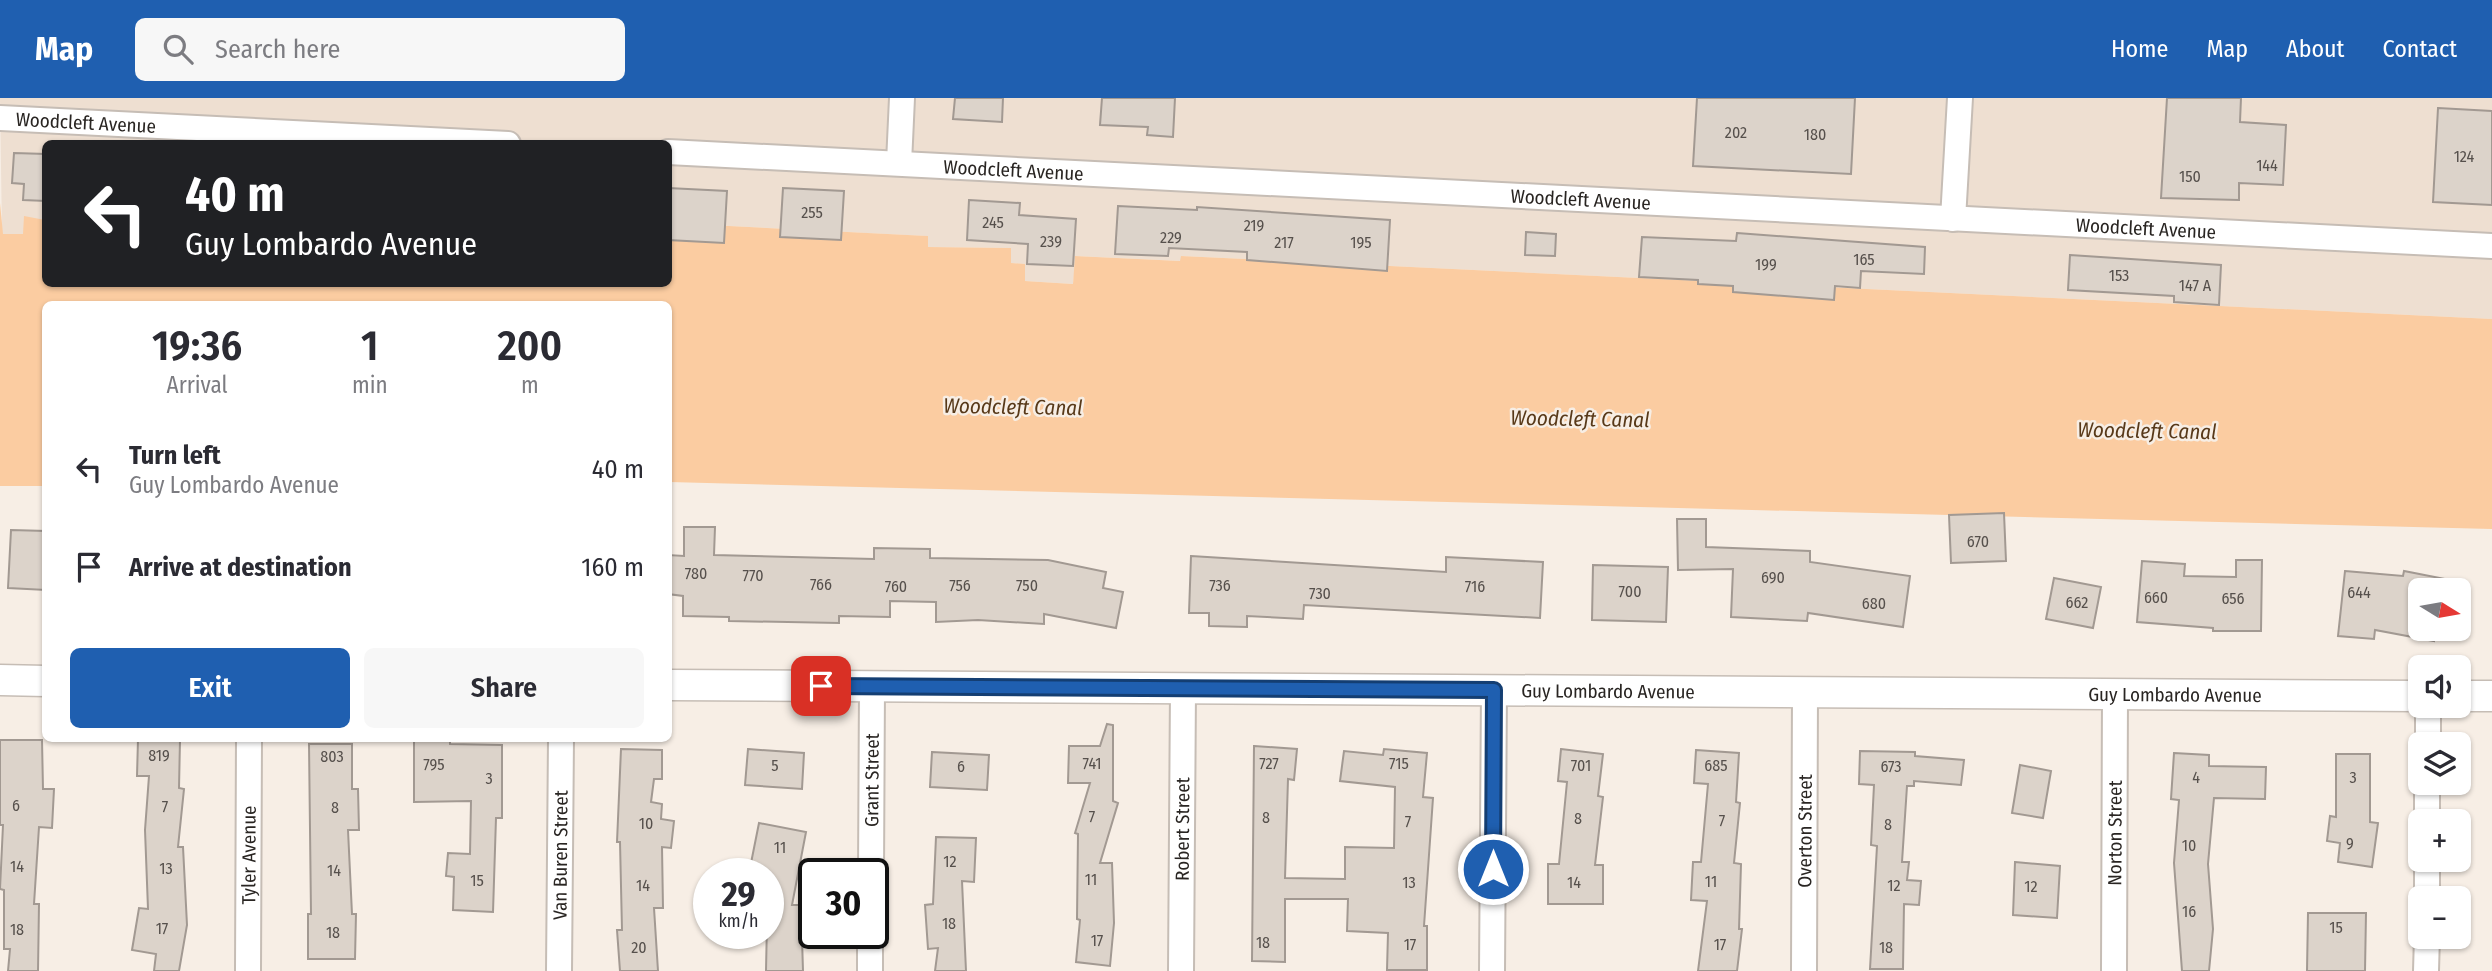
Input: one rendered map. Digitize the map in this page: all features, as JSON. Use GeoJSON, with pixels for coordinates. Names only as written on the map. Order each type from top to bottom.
{"type":"FeatureCollection","features":[{"type":"Feature","properties":{"kind":"street"},"geometry":{"type":"LineString","coordinates":[[899,163],[902,98]]}},
{"type":"Feature","properties":{"kind":"street"},"geometry":{"type":"LineString","coordinates":[[1953,219],[1960,98]]}},
{"type":"Feature","properties":{"kind":"street","name":"Woodcleft Avenue"},"geometry":{"type":"LineString","coordinates":[[0,118],[430,140]]}},
{"type":"Feature","properties":{"kind":"street","name":"Woodcleft Avenue"},"geometry":{"type":"LineString","coordinates":[[672,152],[2492,246]]}},
{"type":"Feature","properties":{"kind":"street"},"geometry":{"type":"LineString","coordinates":[[0,680],[42,681]]}},
{"type":"Feature","properties":{"kind":"street","name":"Guy Lombardo Avenue"},"geometry":{"type":"LineString","coordinates":[[672,685],[2408,696]]}},
{"type":"Feature","properties":{"kind":"street","name":"Grant Street"},"geometry":{"type":"LineString","coordinates":[[871,858],[872,686]]}},
{"type":"Feature","properties":{"kind":"street","name":"Robert Street"},"geometry":{"type":"LineString","coordinates":[[1181,971],[1183,689]]}},
{"type":"Feature","properties":{"kind":"street"},"geometry":{"type":"LineString","coordinates":[[1492,971],[1494,690]]}},
{"type":"Feature","properties":{"kind":"street","name":"Overton Street"},"geometry":{"type":"LineString","coordinates":[[1804,971],[1805,692]]}},
{"type":"Feature","properties":{"kind":"street","name":"Norton Street"},"geometry":{"type":"LineString","coordinates":[[2114,971],[2115,694]]}},
{"type":"Feature","properties":{"kind":"street"},"geometry":{"type":"LineString","coordinates":[[2471,696],[2492,696]]}},
{"type":"Feature","properties":{"kind":"street","name":"Tyler Avenue"},"geometry":{"type":"LineString","coordinates":[[248,971],[249,742]]}},
{"type":"Feature","properties":{"kind":"street","name":"Van Buren Street"},"geometry":{"type":"LineString","coordinates":[[559,971],[561,742]]}},
{"type":"Feature","properties":{"kind":"street"},"geometry":{"type":"LineString","coordinates":[[870,949],[870,971]]}},
{"type":"Feature","properties":{"kind":"street"},"geometry":{"type":"LineString","coordinates":[[2426,971],[2427,949]]}},
{"type":"Feature","properties":{"kind":"shaded area"},"geometry":{"type":"Polygon","coordinates":[[[0,98],[2492,98],[2492,319],[1181,256],[1181,261],[1076,256],[1073,284],[1025,281],[1025,264],[1010,263],[1011,248],[927,247],[927,236],[672,223],[672,140],[42,140],[42,220],[36,220],[23,234],[2,234],[0,98]]]}},
{"type":"Feature","properties":{"kind":"water","name":"Woodcleft Canal"},"geometry":{"type":"Polygon","coordinates":[[[0,203],[3,234],[23,234],[24,216],[42,219],[42,287],[672,287],[672,223],[928,236],[928,247],[1011,248],[1011,263],[1025,264],[1025,281],[1073,284],[1075,256],[1180,261],[1181,256],[2492,319],[2492,529],[672,482],[672,301],[42,301],[42,486],[0,486],[0,203]]]}},
{"type":"Feature","properties":{"kind":"building"},"geometry":{"type":"Polygon","coordinates":[[[955,98],[1003,98],[1002,122],[953,119],[955,98]]]}},
{"type":"Feature","properties":{"kind":"building"},"geometry":{"type":"Polygon","coordinates":[[[1102,98],[1175,98],[1173,137],[1147,135],[1148,127],[1100,125],[1102,98]]]}},
{"type":"Feature","properties":{"kind":"building"},"geometry":{"type":"Polygon","coordinates":[[[1697,98],[1855,98],[1851,174],[1693,166],[1697,98]]]}},
{"type":"Feature","properties":{"kind":"building"},"geometry":{"type":"Polygon","coordinates":[[[2167,98],[2241,98],[2240,122],[2286,125],[2283,185],[2239,183],[2239,200],[2161,198],[2167,98]]]}},
{"type":"Feature","properties":{"kind":"building"},"geometry":{"type":"Polygon","coordinates":[[[2438,108],[2492,111],[2492,205],[2433,202],[2438,108]]]}},
{"type":"Feature","properties":{"kind":"building"},"geometry":{"type":"Polygon","coordinates":[[[14,153],[42,154],[42,201],[23,200],[24,184],[12,183],[14,153]]]}},
{"type":"Feature","properties":{"kind":"building"},"geometry":{"type":"Polygon","coordinates":[[[672,188],[727,191],[724,243],[672,240],[672,188]]]}},
{"type":"Feature","properties":{"kind":"building"},"geometry":{"type":"Polygon","coordinates":[[[783,188],[844,191],[841,240],[780,237],[783,188]]]}},
{"type":"Feature","properties":{"kind":"building"},"geometry":{"type":"Polygon","coordinates":[[[969,200],[1020,203],[1019,215],[1076,219],[1073,266],[1027,264],[1028,244],[967,240],[969,200]]]}},
{"type":"Feature","properties":{"kind":"building"},"geometry":{"type":"Polygon","coordinates":[[[1118,206],[1197,210],[1197,207],[1390,220],[1387,271],[1247,260],[1247,252],[1169,248],[1168,256],[1115,254],[1118,206]]]}},
{"type":"Feature","properties":{"kind":"building"},"geometry":{"type":"Polygon","coordinates":[[[1526,232],[1556,234],[1555,256],[1525,255],[1526,232]]]}},
{"type":"Feature","properties":{"kind":"building"},"geometry":{"type":"Polygon","coordinates":[[[1737,233],[1925,247],[1924,274],[1861,271],[1860,288],[1835,286],[1834,300],[1733,292],[1733,286],[1698,284],[1698,280],[1639,277],[1642,237],[1736,241],[1737,233]]]}},
{"type":"Feature","properties":{"kind":"building"},"geometry":{"type":"Polygon","coordinates":[[[2070,255],[2221,265],[2219,305],[2174,302],[2174,296],[2068,290],[2070,255]]]}},
{"type":"Feature","properties":{"kind":"building"},"geometry":{"type":"Polygon","coordinates":[[[2004,513],[2006,561],[1951,563],[1949,515],[2004,513]]]}},
{"type":"Feature","properties":{"kind":"building"},"geometry":{"type":"Polygon","coordinates":[[[1677,519],[1706,519],[1706,547],[1810,551],[1810,562],[1910,576],[1903,627],[1808,613],[1807,621],[1731,617],[1733,569],[1678,570],[1677,519]]]}},
{"type":"Feature","properties":{"kind":"building"},"geometry":{"type":"Polygon","coordinates":[[[684,527],[715,527],[714,555],[874,559],[874,548],[930,549],[930,558],[1048,560],[1106,572],[1103,588],[1123,592],[1116,628],[1044,614],[1044,624],[978,620],[936,622],[936,602],[890,601],[890,617],[839,616],[839,623],[729,621],[729,617],[683,616],[683,596],[672,595],[672,555],[684,556],[684,527]]]}},
{"type":"Feature","properties":{"kind":"building"},"geometry":{"type":"Polygon","coordinates":[[[11,530],[42,531],[42,590],[8,588],[11,530]]]}},
{"type":"Feature","properties":{"kind":"building"},"geometry":{"type":"Polygon","coordinates":[[[1191,556],[1446,572],[1446,557],[1543,562],[1540,618],[1304,605],[1303,619],[1247,616],[1247,627],[1209,626],[1209,613],[1189,613],[1191,556]]]}},
{"type":"Feature","properties":{"kind":"building"},"geometry":{"type":"Polygon","coordinates":[[[2236,560],[2262,560],[2261,631],[2213,631],[2213,628],[2137,622],[2142,561],[2185,564],[2184,576],[2236,577],[2236,560]]]}},
{"type":"Feature","properties":{"kind":"building"},"geometry":{"type":"Polygon","coordinates":[[[1593,565],[1668,567],[1666,622],[1592,620],[1593,565]]]}},
{"type":"Feature","properties":{"kind":"building"},"geometry":{"type":"Polygon","coordinates":[[[2345,571],[2403,576],[2404,571],[2440,578],[2408,578],[2408,636],[2375,630],[2374,639],[2338,636],[2345,571]]]}},
{"type":"Feature","properties":{"kind":"building"},"geometry":{"type":"Polygon","coordinates":[[[2054,578],[2101,587],[2093,628],[2046,619],[2054,578]]]}},
{"type":"Feature","properties":{"kind":"building"},"geometry":{"type":"Polygon","coordinates":[[[1107,724],[1113,725],[1113,801],[1118,803],[1100,863],[1112,863],[1114,923],[1110,966],[1076,962],[1080,920],[1077,919],[1078,834],[1075,833],[1090,783],[1068,783],[1069,746],[1100,746],[1107,724]]]}},
{"type":"Feature","properties":{"kind":"building"},"geometry":{"type":"Polygon","coordinates":[[[0,740],[42,740],[43,789],[54,789],[52,828],[39,827],[34,904],[39,904],[38,971],[8,971],[10,949],[4,949],[4,890],[0,889],[3,825],[0,825],[0,740]]]}},
{"type":"Feature","properties":{"kind":"building"},"geometry":{"type":"Polygon","coordinates":[[[138,742],[180,742],[179,788],[184,789],[178,847],[183,847],[187,925],[179,971],[154,971],[156,954],[132,950],[139,908],[148,909],[145,830],[149,776],[137,776],[138,742]]]}},
{"type":"Feature","properties":{"kind":"building"},"geometry":{"type":"Polygon","coordinates":[[[414,742],[502,745],[502,818],[496,818],[493,912],[453,910],[454,877],[446,876],[448,853],[470,854],[471,801],[414,802],[414,742]]]}},
{"type":"Feature","properties":{"kind":"building"},"geometry":{"type":"Polygon","coordinates":[[[309,744],[352,744],[352,789],[358,789],[359,830],[348,830],[352,914],[356,914],[355,959],[308,959],[308,914],[311,914],[309,744]]]}},
{"type":"Feature","properties":{"kind":"building"},"geometry":{"type":"Polygon","coordinates":[[[1254,746],[1297,749],[1294,780],[1288,779],[1285,878],[1345,879],[1345,847],[1394,848],[1395,787],[1340,781],[1344,751],[1383,755],[1384,749],[1427,753],[1423,797],[1433,798],[1424,926],[1427,926],[1427,970],[1387,970],[1388,933],[1347,931],[1348,899],[1285,899],[1285,962],[1252,961],[1254,746]]]}},
{"type":"Feature","properties":{"kind":"building"},"geometry":{"type":"Polygon","coordinates":[[[621,749],[662,750],[662,779],[654,779],[651,802],[662,804],[661,819],[674,821],[671,848],[662,847],[663,908],[654,908],[658,971],[620,971],[617,930],[622,930],[620,842],[617,842],[621,749]]]}},
{"type":"Feature","properties":{"kind":"building"},"geometry":{"type":"Polygon","coordinates":[[[748,749],[804,753],[802,789],[745,785],[748,749]]]}},
{"type":"Feature","properties":{"kind":"building"},"geometry":{"type":"Polygon","coordinates":[[[1561,749],[1603,754],[1598,796],[1603,797],[1595,865],[1603,865],[1603,904],[1548,904],[1548,864],[1559,864],[1567,782],[1558,781],[1561,749]]]}},
{"type":"Feature","properties":{"kind":"building"},"geometry":{"type":"Polygon","coordinates":[[[1696,750],[1739,753],[1736,802],[1740,803],[1734,863],[1741,864],[1739,929],[1742,929],[1737,971],[1698,971],[1707,901],[1691,900],[1693,862],[1701,862],[1708,784],[1694,783],[1696,750]]]}},
{"type":"Feature","properties":{"kind":"building"},"geometry":{"type":"Polygon","coordinates":[[[1860,751],[1915,752],[1915,756],[1964,760],[1961,785],[1914,781],[1914,786],[1907,786],[1902,862],[1909,862],[1907,880],[1921,881],[1919,905],[1904,904],[1903,969],[1870,969],[1877,846],[1871,845],[1874,785],[1859,784],[1860,751]]]}},
{"type":"Feature","properties":{"kind":"building"},"geometry":{"type":"Polygon","coordinates":[[[932,752],[989,755],[987,790],[930,787],[932,752]]]}},
{"type":"Feature","properties":{"kind":"building"},"geometry":{"type":"Polygon","coordinates":[[[2174,753],[2209,755],[2209,766],[2266,767],[2265,799],[2214,798],[2208,864],[2213,929],[2209,971],[2182,971],[2174,863],[2179,800],[2171,799],[2174,753]]]}},
{"type":"Feature","properties":{"kind":"building"},"geometry":{"type":"Polygon","coordinates":[[[2336,754],[2370,754],[2370,822],[2378,823],[2372,867],[2338,862],[2340,843],[2327,841],[2330,816],[2336,817],[2336,754]]]}},
{"type":"Feature","properties":{"kind":"building"},"geometry":{"type":"Polygon","coordinates":[[[2020,765],[2051,771],[2043,818],[2012,813],[2020,765]]]}},
{"type":"Feature","properties":{"kind":"building"},"geometry":{"type":"Polygon","coordinates":[[[759,823],[806,832],[801,858],[798,858],[792,905],[798,905],[798,949],[802,949],[803,971],[766,971],[766,949],[784,949],[784,858],[752,858],[759,823]]]}},
{"type":"Feature","properties":{"kind":"building"},"geometry":{"type":"Polygon","coordinates":[[[936,837],[976,838],[974,882],[962,881],[966,971],[935,971],[938,948],[928,949],[925,905],[933,904],[936,837]]]}},
{"type":"Feature","properties":{"kind":"building"},"geometry":{"type":"Polygon","coordinates":[[[2015,862],[2060,866],[2057,918],[2013,915],[2015,862]]]}},
{"type":"Feature","properties":{"kind":"building"},"geometry":{"type":"Polygon","coordinates":[[[2308,913],[2366,913],[2365,971],[2307,971],[2308,913]]]}},
{"type":"Feature","properties":{"kind":"route"},"geometry":{"type":"LineString","coordinates":[[821,686],[1494,690],[1493,869]]}}]}
